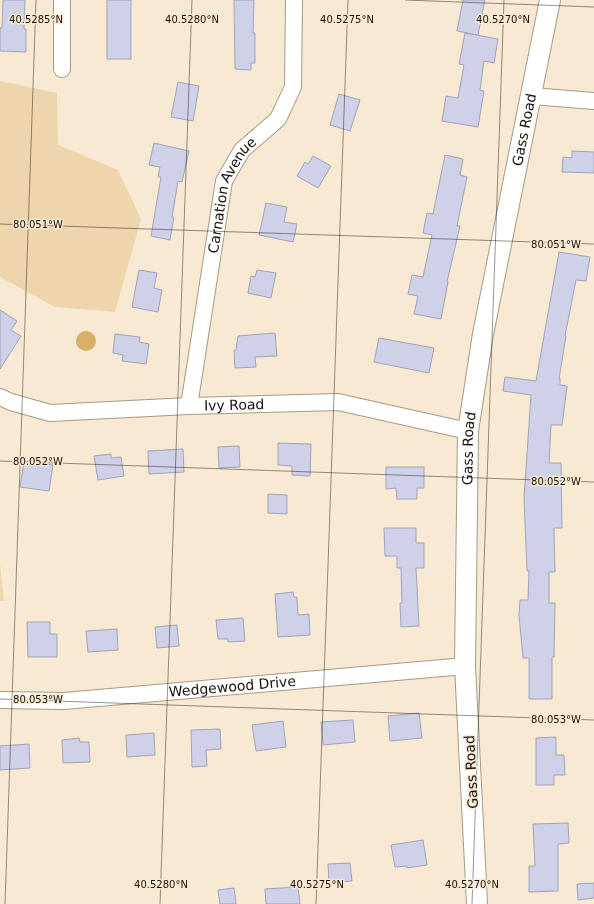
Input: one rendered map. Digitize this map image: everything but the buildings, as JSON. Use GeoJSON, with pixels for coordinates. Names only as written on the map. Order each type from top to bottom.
{"type":"FeatureCollection","features":[{"type":"Feature","properties":{"kind":"street"},"geometry":{"type":"LineString","coordinates":[[62,0],[62,69]]}},
{"type":"Feature","properties":{"kind":"street","name":"Carnation Avenue"},"geometry":{"type":"LineString","coordinates":[[189,406],[224,181],[242,150],[278,118],[293,87],[294,0]]}},
{"type":"Feature","properties":{"kind":"street","name":"Gass Road"},"geometry":{"type":"LineString","coordinates":[[477,904],[465,666],[468,431],[484,334],[550,0]]}},
{"type":"Feature","properties":{"kind":"street"},"geometry":{"type":"LineString","coordinates":[[532,96],[594,101]]}},
{"type":"Feature","properties":{"kind":"street","name":"Ivy Road"},"geometry":{"type":"LineString","coordinates":[[0,397],[11,402],[50,413],[189,406],[338,402],[468,431]]}},
{"type":"Feature","properties":{"kind":"street","name":"Wedgewood Drive"},"geometry":{"type":"LineString","coordinates":[[0,700],[64,701],[465,666]]}},
{"type":"Feature","properties":{"kind":"shaded area"},"geometry":{"type":"Polygon","coordinates":[[[0,81],[57,93],[58,145],[118,170],[141,219],[115,312],[55,307],[0,277],[0,81]]]}},
{"type":"Feature","properties":{"kind":"shaded area"},"geometry":{"type":"Polygon","coordinates":[[[86,331],[93,334],[96,341],[93,348],[86,351],[79,348],[76,341],[79,334],[86,331]]]}},
{"type":"Feature","properties":{"kind":"shaded area"},"geometry":{"type":"Polygon","coordinates":[[[0,564],[4,601],[0,601],[0,564]]]}}]}
